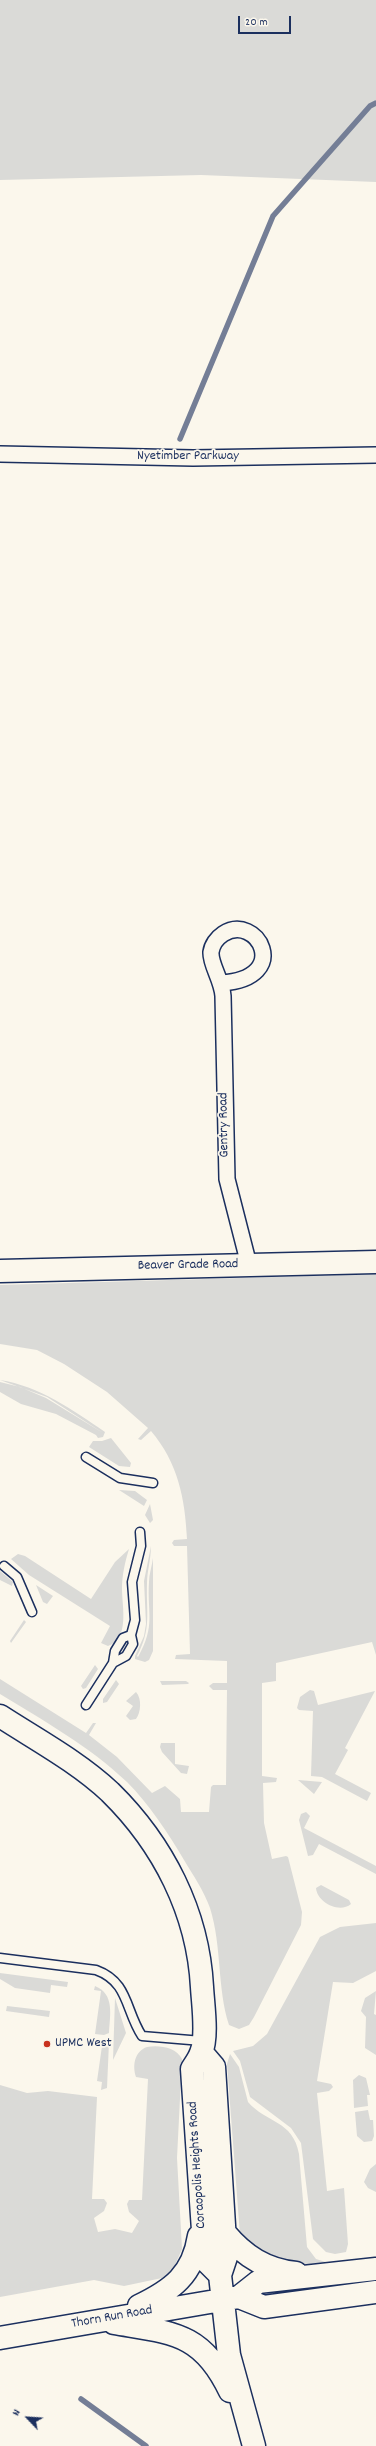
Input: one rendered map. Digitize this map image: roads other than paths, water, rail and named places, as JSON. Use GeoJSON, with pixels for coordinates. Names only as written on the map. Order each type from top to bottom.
{"type":"FeatureCollection","features":[{"type":"Feature","properties":{"kind":"main road","name":"Beaver Grade Road"},"geometry":{"type":"LineString","coordinates":[[0,1271],[376,1262]]}},
{"type":"Feature","properties":{"kind":"main road"},"geometry":{"type":"LineString","coordinates":[[0,1716],[61,1755],[109,1791],[133,1817],[162,1859],[178,1886],[195,1932],[202,1982],[202,2047]]}},
{"type":"Feature","properties":{"kind":"main road","name":"Coraopolis Heights Road"},"geometry":{"type":"LineString","coordinates":[[202,2047],[192,2069],[205,2260],[220,2274],[231,2298],[229,2355],[251,2436]]}},
{"type":"Feature","properties":{"kind":"main road","name":"Coraopolis Heights Road"},"geometry":{"type":"LineString","coordinates":[[202,2047],[214,2067],[226,2257],[220,2274]]}},
{"type":"Feature","properties":{"kind":"main road"},"geometry":{"type":"LineString","coordinates":[[108,2318],[164,2294],[182,2277],[191,2263],[198,2242],[202,2218]]}},
{"type":"Feature","properties":{"kind":"main road"},"geometry":{"type":"LineString","coordinates":[[225,2233],[240,2251],[265,2265],[287,2272],[317,2276]]}},
{"type":"Feature","properties":{"kind":"main road"},"geometry":{"type":"LineString","coordinates":[[231,2298],[258,2282],[376,2269]]}},
{"type":"Feature","properties":{"kind":"main road"},"geometry":{"type":"LineString","coordinates":[[231,2298],[264,2307],[376,2292]]}},
{"type":"Feature","properties":{"kind":"main road","name":"Thorn Run Road"},"geometry":{"type":"LineString","coordinates":[[0,2338],[108,2318],[231,2298]]}},
{"type":"Feature","properties":{"kind":"main road"},"geometry":{"type":"LineString","coordinates":[[108,2318],[172,2333],[200,2348],[225,2380],[251,2436]]}},
{"type":"Feature","properties":{"kind":"street","name":"Nyetimber Parkway"},"geometry":{"type":"LineString","coordinates":[[0,454],[193,458],[376,455]]}},
{"type":"Feature","properties":{"kind":"street","name":"Gentry Road"},"geometry":{"type":"LineString","coordinates":[[222,983],[227,1178],[249,1265]]}},
{"type":"Feature","properties":{"kind":"lane"},"geometry":{"type":"LineString","coordinates":[[86,1457],[120,1478],[153,1483]]}},
{"type":"Feature","properties":{"kind":"lane"},"geometry":{"type":"LineString","coordinates":[[113,1663],[126,1656],[133,1644],[131,1635],[135,1620],[132,1582],[141,1546],[140,1532]]}},
{"type":"Feature","properties":{"kind":"lane"},"geometry":{"type":"LineString","coordinates":[[4,1566],[16,1577],[32,1612]]}},
{"type":"Feature","properties":{"kind":"lane"},"geometry":{"type":"LineString","coordinates":[[86,1705],[113,1663],[115,1651],[123,1638],[131,1635]]}},
{"type":"Feature","properties":{"kind":"lane"},"geometry":{"type":"LineString","coordinates":[[0,1958],[96,1970],[105,1974],[122,1990],[132,2018],[142,2036],[202,2047]]}},
{"type":"Feature","properties":{"kind":"waterway"},"geometry":{"type":"LineString","coordinates":[[180,439],[273,216],[370,106],[376,103]]}},
{"type":"Feature","properties":{"kind":"waterway"},"geometry":{"type":"LineString","coordinates":[[81,2399],[146,2446]]}},
{"type":"Feature","properties":{"kind":"place","name":"UPMC West"},"geometry":{"type":"Point","coordinates":[47,2044]}}]}
